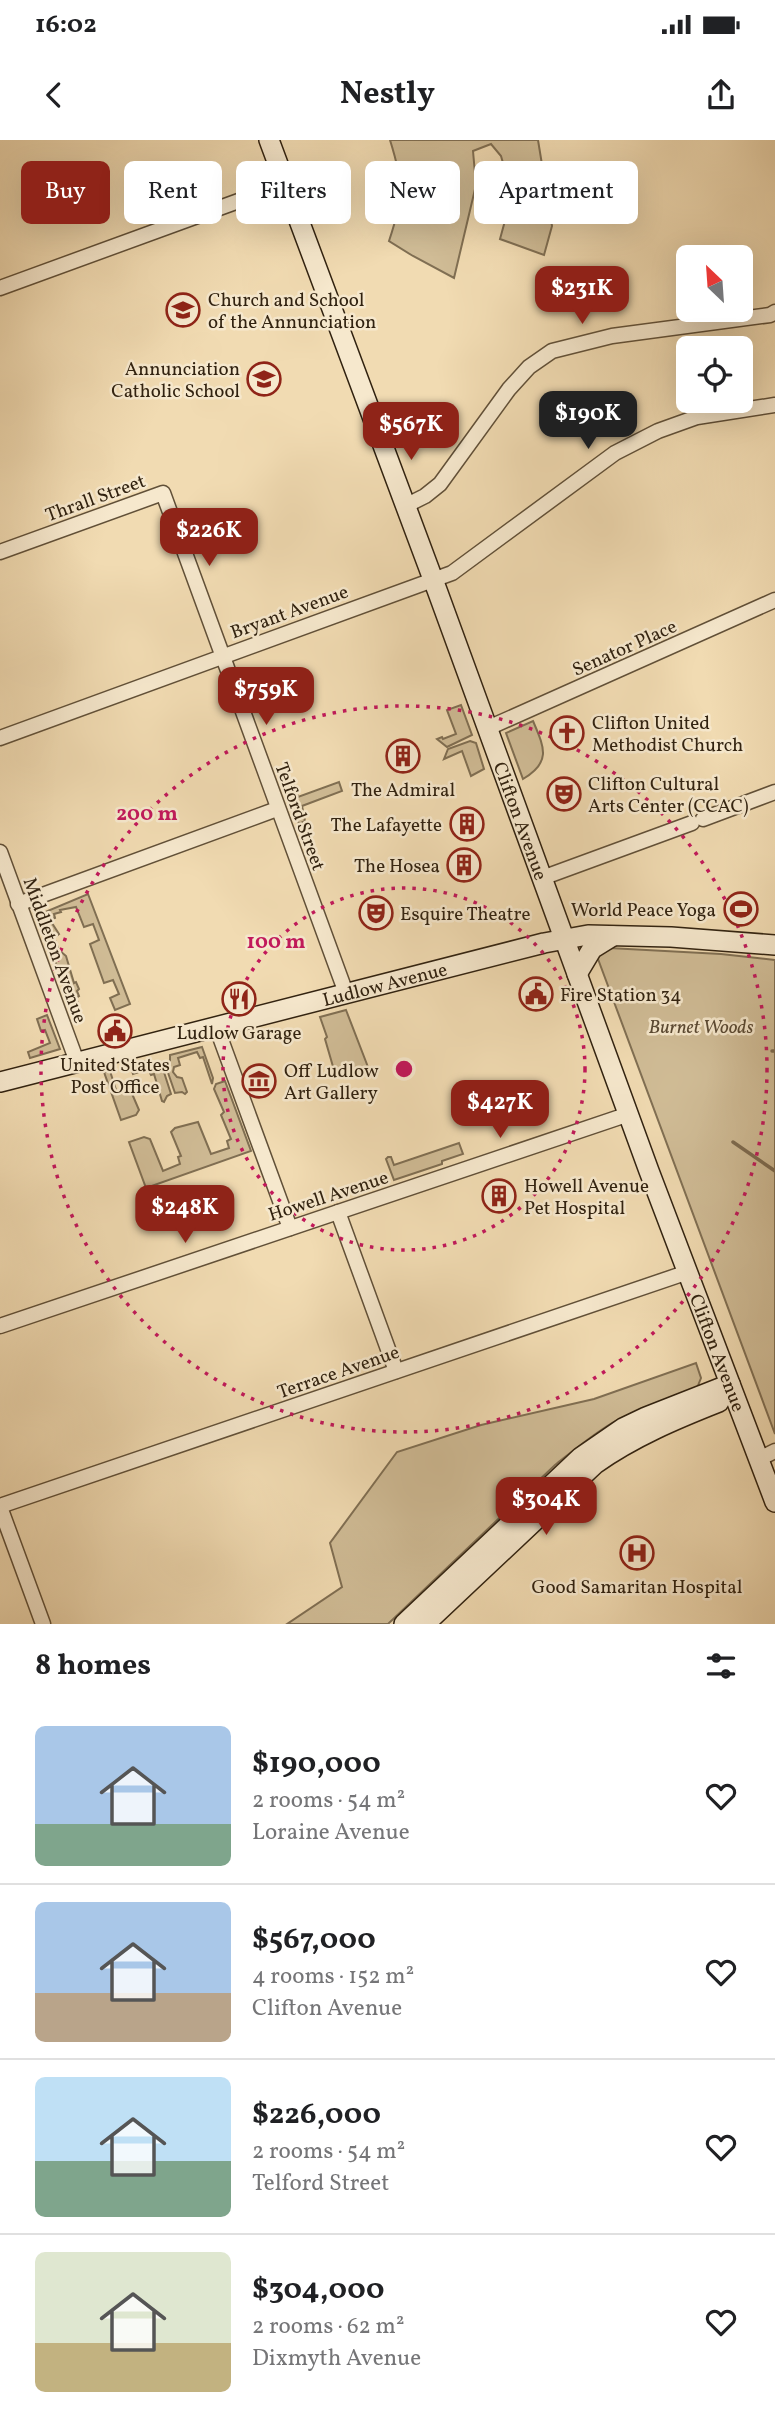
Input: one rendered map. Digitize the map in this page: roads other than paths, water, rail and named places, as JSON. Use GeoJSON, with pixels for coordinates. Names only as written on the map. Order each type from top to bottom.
{"type":"FeatureCollection","features":[{"type":"Feature","properties":{"kind":"main road","name":"Clifton Avenue"},"geometry":{"type":"LineString","coordinates":[[269,140],[277,161]]}},
{"type":"Feature","properties":{"kind":"main road","name":"Clifton Avenue"},"geometry":{"type":"LineString","coordinates":[[300,224],[688,1272],[733,1390],[767,1455],[775,1502]]}},
{"type":"Feature","properties":{"kind":"main road","name":"Ludlow Avenue"},"geometry":{"type":"LineString","coordinates":[[0,1082],[564,939],[588,935],[671,937],[775,945]]}},
{"type":"Feature","properties":{"kind":"main road"},"geometry":{"type":"LineString","coordinates":[[577,974],[592,949],[612,936]]}},
{"type":"Feature","properties":{"kind":"main road"},"geometry":{"type":"LineString","coordinates":[[404,1624],[581,1457],[646,1417],[733,1390]]}},
{"type":"Feature","properties":{"kind":"main road"},"geometry":{"type":"LineString","coordinates":[[425,1624],[595,1464],[619,1447],[733,1390]]}},
{"type":"Feature","properties":{"kind":"street"},"geometry":{"type":"LineString","coordinates":[[0,288],[236,202]]}},
{"type":"Feature","properties":{"kind":"street"},"geometry":{"type":"LineString","coordinates":[[405,506],[425,496],[440,484],[509,388],[529,367],[552,351],[612,336],[773,315]]}},
{"type":"Feature","properties":{"kind":"street","name":"Bryant Avenue"},"geometry":{"type":"LineString","coordinates":[[0,738],[452,573],[615,453],[657,431],[697,417],[775,405]]}},
{"type":"Feature","properties":{"kind":"street","name":"Thrall Street"},"geometry":{"type":"LineString","coordinates":[[0,552],[163,493]]}},
{"type":"Feature","properties":{"kind":"street","name":"Telford Street"},"geometry":{"type":"LineString","coordinates":[[163,493],[346,993]]}},
{"type":"Feature","properties":{"kind":"street","name":"Senator Place"},"geometry":{"type":"LineString","coordinates":[[488,728],[775,600]]}},
{"type":"Feature","properties":{"kind":"street"},"geometry":{"type":"LineString","coordinates":[[542,878],[775,792]]}},
{"type":"Feature","properties":{"kind":"street"},"geometry":{"type":"LineString","coordinates":[[18,904],[277,809]]}},
{"type":"Feature","properties":{"kind":"street","name":"Middleton Avenue"},"geometry":{"type":"LineString","coordinates":[[0,852],[77,1062]]}},
{"type":"Feature","properties":{"kind":"street"},"geometry":{"type":"LineString","coordinates":[[216,1026],[290,1228]]}},
{"type":"Feature","properties":{"kind":"street","name":"Howell Avenue"},"geometry":{"type":"LineString","coordinates":[[0,1326],[629,1114]]}},
{"type":"Feature","properties":{"kind":"street"},"geometry":{"type":"LineString","coordinates":[[338,1212],[396,1371]]}},
{"type":"Feature","properties":{"kind":"street","name":"Terrace Avenue"},"geometry":{"type":"LineString","coordinates":[[0,1506],[688,1272]]}},
{"type":"Feature","properties":{"kind":"street"},"geometry":{"type":"LineString","coordinates":[[0,1506],[43,1624]]}},
{"type":"Feature","properties":{"kind":"waterway"},"geometry":{"type":"LineString","coordinates":[[733,1142],[775,1171]]}},
{"type":"Feature","properties":{"kind":"place","name":"Church and School of the Annunciation"},"geometry":{"type":"Point","coordinates":[183,310]}},
{"type":"Feature","properties":{"kind":"place","name":"Annunciation Catholic School"},"geometry":{"type":"Point","coordinates":[264,379]}},
{"type":"Feature","properties":{"kind":"place","name":"Clifton United Methodist Church"},"geometry":{"type":"Point","coordinates":[567,733]}},
{"type":"Feature","properties":{"kind":"place","name":"The Admiral"},"geometry":{"type":"Point","coordinates":[403,756]}},
{"type":"Feature","properties":{"kind":"place","name":"Clifton Cultural Arts Center (CCAC)"},"geometry":{"type":"Point","coordinates":[564,794]}},
{"type":"Feature","properties":{"kind":"place","name":"The Lafayette"},"geometry":{"type":"Point","coordinates":[467,824]}},
{"type":"Feature","properties":{"kind":"place","name":"The Hosea"},"geometry":{"type":"Point","coordinates":[464,865]}},
{"type":"Feature","properties":{"kind":"place","name":"World Peace Yoga"},"geometry":{"type":"Point","coordinates":[741,909]}},
{"type":"Feature","properties":{"kind":"place","name":"Esquire Theatre"},"geometry":{"type":"Point","coordinates":[376,913]}},
{"type":"Feature","properties":{"kind":"place","name":"Fire Station 34"},"geometry":{"type":"Point","coordinates":[536,994]}},
{"type":"Feature","properties":{"kind":"place","name":"Ludlow Garage"},"geometry":{"type":"Point","coordinates":[239,999]}},
{"type":"Feature","properties":{"kind":"place","name":"United States Post Office"},"geometry":{"type":"Point","coordinates":[115,1031]}},
{"type":"Feature","properties":{"kind":"place","name":"Off Ludlow Art Gallery"},"geometry":{"type":"Point","coordinates":[259,1081]}},
{"type":"Feature","properties":{"kind":"place","name":"Howell Avenue Pet Hospital"},"geometry":{"type":"Point","coordinates":[499,1196]}},
{"type":"Feature","properties":{"kind":"place","name":"Good Samaritan Hospital"},"geometry":{"type":"Point","coordinates":[637,1553]}},
{"type":"Feature","properties":{"kind":"park label","name":"Burnet Woods"},"geometry":{"type":"Point","coordinates":[701,1026]}}]}
